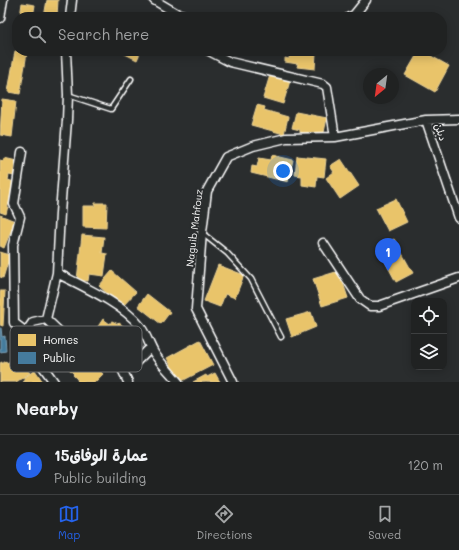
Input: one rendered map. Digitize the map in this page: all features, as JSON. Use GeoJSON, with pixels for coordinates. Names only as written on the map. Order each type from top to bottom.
{"type":"FeatureCollection","features":[{"type":"Feature","properties":{"kind":"street"},"geometry":{"type":"LineString","coordinates":[[0,18],[3,0]]}},
{"type":"Feature","properties":{"kind":"street"},"geometry":{"type":"LineString","coordinates":[[71,12],[72,0]]}},
{"type":"Feature","properties":{"kind":"street"},"geometry":{"type":"LineString","coordinates":[[154,0],[174,12]]}},
{"type":"Feature","properties":{"kind":"street"},"geometry":{"type":"LineString","coordinates":[[356,12],[366,0]]}},
{"type":"Feature","properties":{"kind":"street"},"geometry":{"type":"LineString","coordinates":[[46,319],[57,273],[68,95],[66,56]]}},
{"type":"Feature","properties":{"kind":"street"},"geometry":{"type":"LineString","coordinates":[[219,56],[230,62],[323,84],[327,87],[335,137]]}},
{"type":"Feature","properties":{"kind":"street","name":"Naguib Mahfouz"},"geometry":{"type":"LineString","coordinates":[[233,382],[196,309],[207,191],[226,157],[253,146],[286,138],[335,137],[426,120],[459,119]]}},
{"type":"Feature","properties":{"kind":"street","name":"دبلن"},"geometry":{"type":"LineString","coordinates":[[426,120],[459,218]]}},
{"type":"Feature","properties":{"kind":"street"},"geometry":{"type":"LineString","coordinates":[[18,326],[14,323],[13,245],[20,217],[14,204],[22,152]]}},
{"type":"Feature","properties":{"kind":"street"},"geometry":{"type":"LineString","coordinates":[[323,243],[360,299],[370,306],[379,306],[459,278]]}},
{"type":"Feature","properties":{"kind":"street"},"geometry":{"type":"LineString","coordinates":[[57,273],[105,298],[133,319],[139,326]]}},
{"type":"Feature","properties":{"kind":"street"},"geometry":{"type":"LineString","coordinates":[[30,326],[33,322],[46,319]]}},
{"type":"Feature","properties":{"kind":"street"},"geometry":{"type":"LineString","coordinates":[[46,319],[53,326]]}},
{"type":"Feature","properties":{"kind":"street"},"geometry":{"type":"LineString","coordinates":[[142,329],[151,347],[163,365],[178,382]]}},
{"type":"Feature","properties":{"kind":"street"},"geometry":{"type":"LineString","coordinates":[[142,356],[151,347]]}},
{"type":"Feature","properties":{"kind":"street"},"geometry":{"type":"LineString","coordinates":[[47,372],[54,382]]}},
{"type":"Feature","properties":{"kind":"street"},"geometry":{"type":"LineString","coordinates":[[123,372],[128,382]]}},
{"type":"Feature","properties":{"kind":"lane"},"geometry":{"type":"LineString","coordinates":[[68,95],[111,110],[131,79]]}},
{"type":"Feature","properties":{"kind":"lane"},"geometry":{"type":"LineString","coordinates":[[202,232],[227,253],[251,279],[281,337]]}},
{"type":"Feature","properties":{"kind":"building: Homes"},"geometry":{"type":"Polygon","coordinates":[[[47,0],[58,0],[57,12],[45,12],[47,0]]]}},
{"type":"Feature","properties":{"kind":"building: Homes"},"geometry":{"type":"Polygon","coordinates":[[[22,3],[35,5],[34,12],[21,12],[22,3]]]}},
{"type":"Feature","properties":{"kind":"building: Homes"},"geometry":{"type":"Polygon","coordinates":[[[14,56],[26,56],[20,94],[8,92],[14,56]]]}},
{"type":"Feature","properties":{"kind":"building: Homes"},"geometry":{"type":"Polygon","coordinates":[[[129,56],[139,56],[137,60],[129,56]]]}},
{"type":"Feature","properties":{"kind":"building: Homes"},"geometry":{"type":"Polygon","coordinates":[[[289,56],[316,56],[315,69],[297,67],[298,64],[285,62],[285,58],[289,59],[289,56]]]}},
{"type":"Feature","properties":{"kind":"building: Homes"},"geometry":{"type":"Polygon","coordinates":[[[416,56],[431,56],[449,66],[435,92],[405,75],[416,56]]]}},
{"type":"Feature","properties":{"kind":"building: Homes"},"geometry":{"type":"Polygon","coordinates":[[[270,75],[290,81],[283,104],[263,98],[270,75]]]}},
{"type":"Feature","properties":{"kind":"building: Homes"},"geometry":{"type":"Polygon","coordinates":[[[2,99],[16,101],[12,137],[0,135],[2,99]]]}},
{"type":"Feature","properties":{"kind":"building: Homes"},"geometry":{"type":"Polygon","coordinates":[[[257,105],[265,107],[264,110],[288,117],[284,134],[251,125],[257,105]]]}},
{"type":"Feature","properties":{"kind":"building: Homes"},"geometry":{"type":"Polygon","coordinates":[[[296,112],[327,118],[323,137],[300,132],[300,130],[292,128],[296,112]]]}},
{"type":"Feature","properties":{"kind":"building: Homes"},"geometry":{"type":"Polygon","coordinates":[[[272,155],[293,160],[288,182],[251,173],[252,166],[257,167],[259,158],[271,160],[272,155]]]}},
{"type":"Feature","properties":{"kind":"building: Homes"},"geometry":{"type":"Polygon","coordinates":[[[297,156],[326,159],[324,177],[317,176],[316,187],[302,185],[302,176],[295,175],[297,156]]]}},
{"type":"Feature","properties":{"kind":"building: Homes"},"geometry":{"type":"Polygon","coordinates":[[[4,158],[17,161],[14,176],[9,175],[8,180],[14,182],[6,214],[0,212],[0,160],[3,161],[4,158]]]}},
{"type":"Feature","properties":{"kind":"building: Homes"},"geometry":{"type":"Polygon","coordinates":[[[341,159],[359,186],[340,199],[326,178],[334,172],[330,166],[341,159]]]}},
{"type":"Feature","properties":{"kind":"building: Homes"},"geometry":{"type":"Polygon","coordinates":[[[396,199],[407,222],[388,231],[376,208],[396,199]]]}},
{"type":"Feature","properties":{"kind":"building: Homes"},"geometry":{"type":"Polygon","coordinates":[[[95,203],[107,203],[106,228],[83,227],[83,206],[95,206],[95,203]]]}},
{"type":"Feature","properties":{"kind":"building: Homes"},"geometry":{"type":"Polygon","coordinates":[[[0,215],[15,221],[4,248],[0,246],[0,215]]]}},
{"type":"Feature","properties":{"kind":"building: Homes"},"geometry":{"type":"Polygon","coordinates":[[[82,235],[104,237],[102,253],[107,254],[104,276],[89,274],[88,281],[77,280],[82,235]]]}},
{"type":"Feature","properties":{"kind":"building: Homes"},"geometry":{"type":"Polygon","coordinates":[[[394,239],[413,273],[396,282],[378,248],[394,239]]]}},
{"type":"Feature","properties":{"kind":"building: Homes"},"geometry":{"type":"Polygon","coordinates":[[[0,252],[10,255],[3,278],[0,277],[0,252]]]}},
{"type":"Feature","properties":{"kind":"building: Homes"},"geometry":{"type":"Polygon","coordinates":[[[218,265],[244,275],[235,298],[225,294],[220,307],[204,301],[218,265]]]}},
{"type":"Feature","properties":{"kind":"building: Homes"},"geometry":{"type":"Polygon","coordinates":[[[112,271],[136,292],[122,307],[99,286],[112,271]]]}},
{"type":"Feature","properties":{"kind":"building: Homes"},"geometry":{"type":"Polygon","coordinates":[[[339,271],[348,298],[322,306],[313,279],[339,271]]]}},
{"type":"Feature","properties":{"kind":"building: Homes"},"geometry":{"type":"Polygon","coordinates":[[[0,291],[5,291],[3,326],[0,325],[0,291]]]}},
{"type":"Feature","properties":{"kind":"building: Homes"},"geometry":{"type":"Polygon","coordinates":[[[147,294],[170,312],[161,324],[138,306],[147,294]]]}},
{"type":"Feature","properties":{"kind":"building: Homes"},"geometry":{"type":"Polygon","coordinates":[[[311,312],[316,327],[292,337],[286,319],[311,312]]]}},
{"type":"Feature","properties":{"kind":"building: Homes"},"geometry":{"type":"Polygon","coordinates":[[[103,319],[110,324],[112,321],[123,326],[98,326],[103,319]]]}},
{"type":"Feature","properties":{"kind":"building: Homes"},"geometry":{"type":"Polygon","coordinates":[[[200,340],[213,365],[180,382],[167,358],[200,340]]]}},
{"type":"Feature","properties":{"kind":"building: Homes"},"geometry":{"type":"Polygon","coordinates":[[[6,361],[7,363],[10,361],[10,372],[30,373],[16,382],[0,382],[0,363],[2,362],[2,364],[6,361]]]}},
{"type":"Feature","properties":{"kind":"building: Homes"},"geometry":{"type":"Polygon","coordinates":[[[32,372],[36,372],[43,382],[23,382],[25,381],[24,378],[32,372]]]}},
{"type":"Feature","properties":{"kind":"building: Homes"},"geometry":{"type":"Polygon","coordinates":[[[72,372],[101,372],[103,374],[95,382],[78,382],[73,375],[74,374],[72,372]]]}},
{"type":"Feature","properties":{"kind":"building: Homes"},"geometry":{"type":"Polygon","coordinates":[[[215,373],[220,382],[193,382],[206,375],[207,377],[215,373]]]}},
{"type":"Feature","properties":{"kind":"building: Public"},"geometry":{"type":"Polygon","coordinates":[[[0,328],[2,337],[5,336],[6,351],[0,352],[0,328]]]}},
{"type":"Feature","properties":{"kind":"place","name":"عمارة الوفاق15"},"geometry":{"type":"Point","coordinates":[388,271]}}]}
